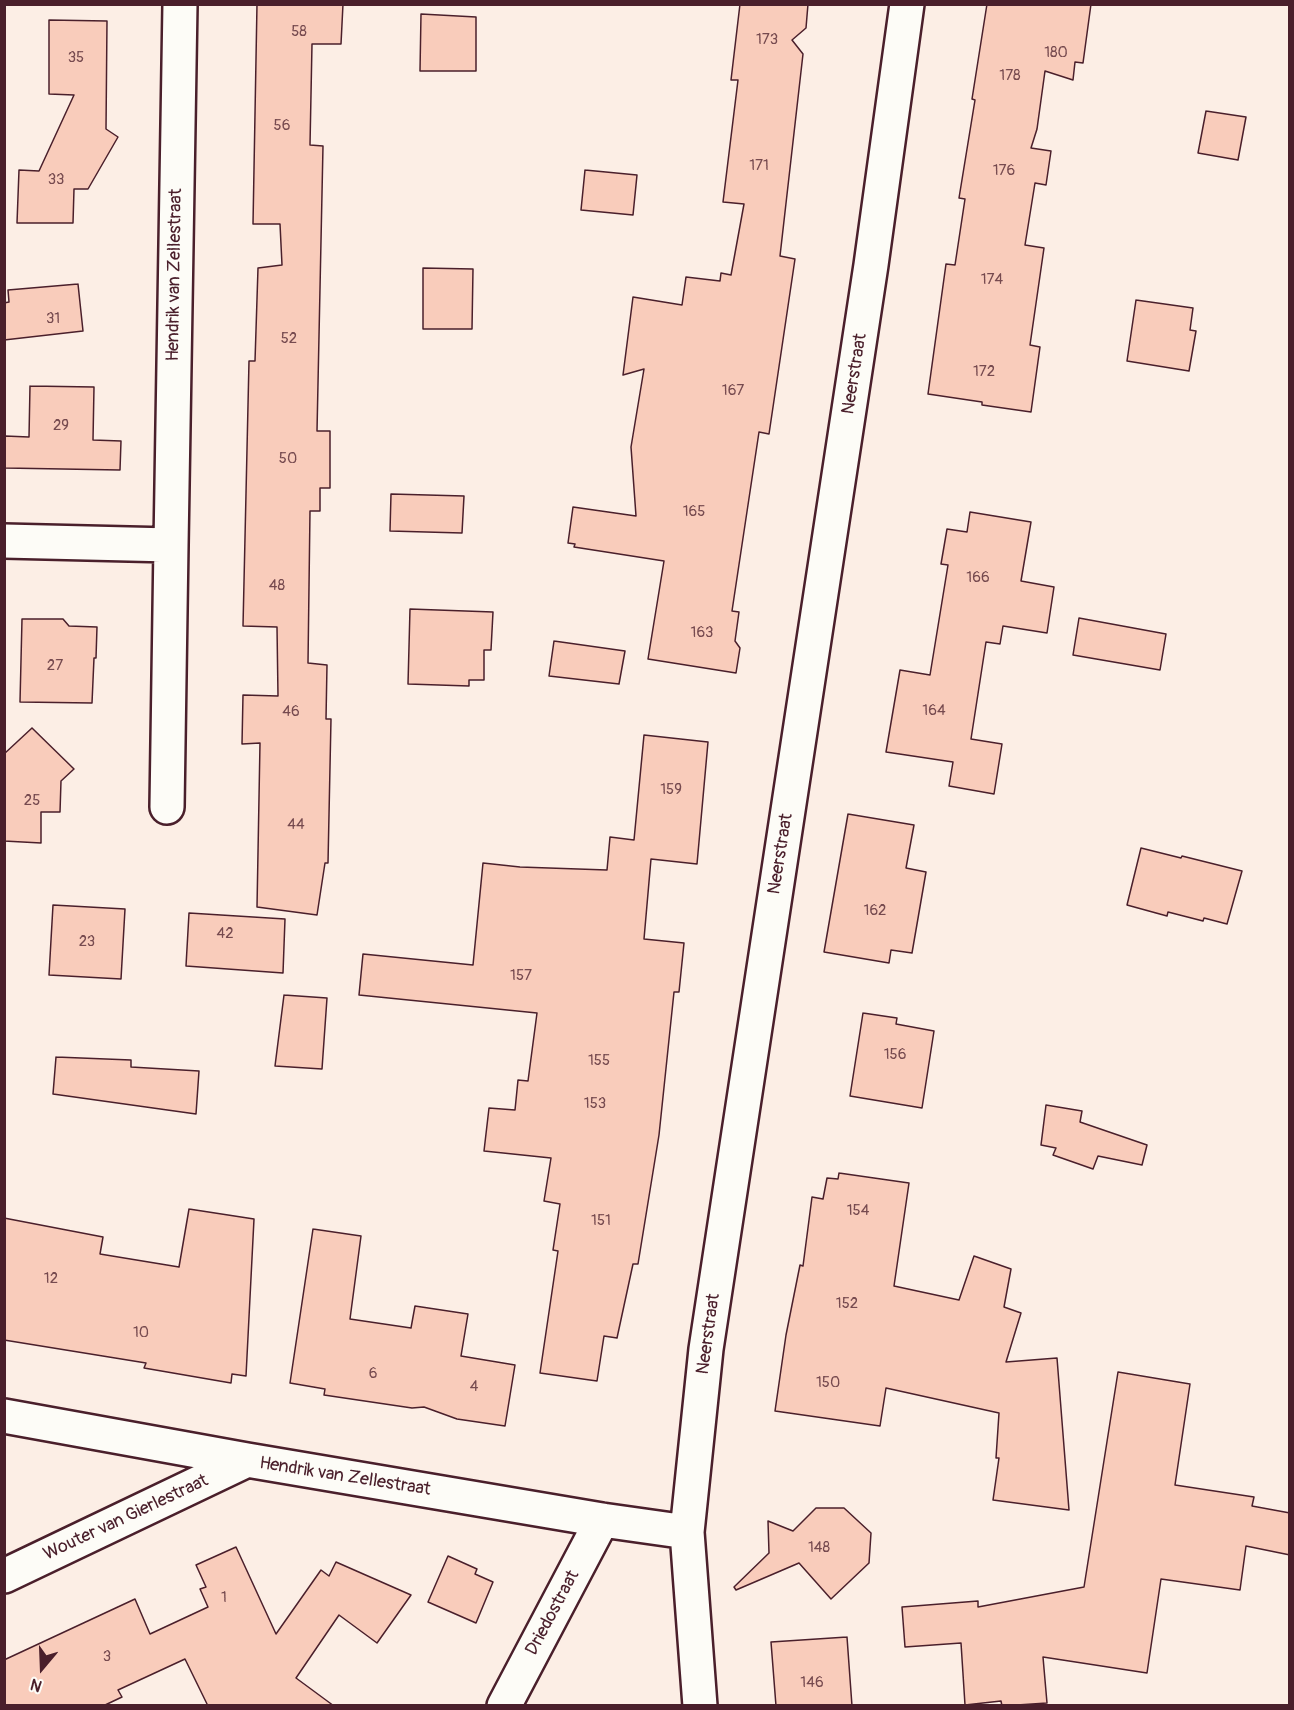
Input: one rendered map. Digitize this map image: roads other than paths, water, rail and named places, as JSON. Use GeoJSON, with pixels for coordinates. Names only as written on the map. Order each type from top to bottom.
{"type":"FeatureCollection","features":[{"type":"Feature","properties":{"kind":"street","name":"Hendrik van Zellestraat"},"geometry":{"type":"LineString","coordinates":[[166,807],[180,4]]}},
{"type":"Feature","properties":{"kind":"street","name":"Neerstraat"},"geometry":{"type":"LineString","coordinates":[[700,1706],[687,1532],[705,1348],[871,266],[907,4]]}},
{"type":"Feature","properties":{"kind":"street"},"geometry":{"type":"LineString","coordinates":[[4,541],[171,545]]}},
{"type":"Feature","properties":{"kind":"street","name":"Hendrik van Zellestraat"},"geometry":{"type":"LineString","coordinates":[[4,1416],[247,1461],[687,1532]]}},
{"type":"Feature","properties":{"kind":"street","name":"Wouter van Gierlestraat"},"geometry":{"type":"LineString","coordinates":[[4,1576],[247,1461]]}},
{"type":"Feature","properties":{"kind":"street","name":"Driedostraat"},"geometry":{"type":"LineString","coordinates":[[504,1706],[602,1520]]}}]}
